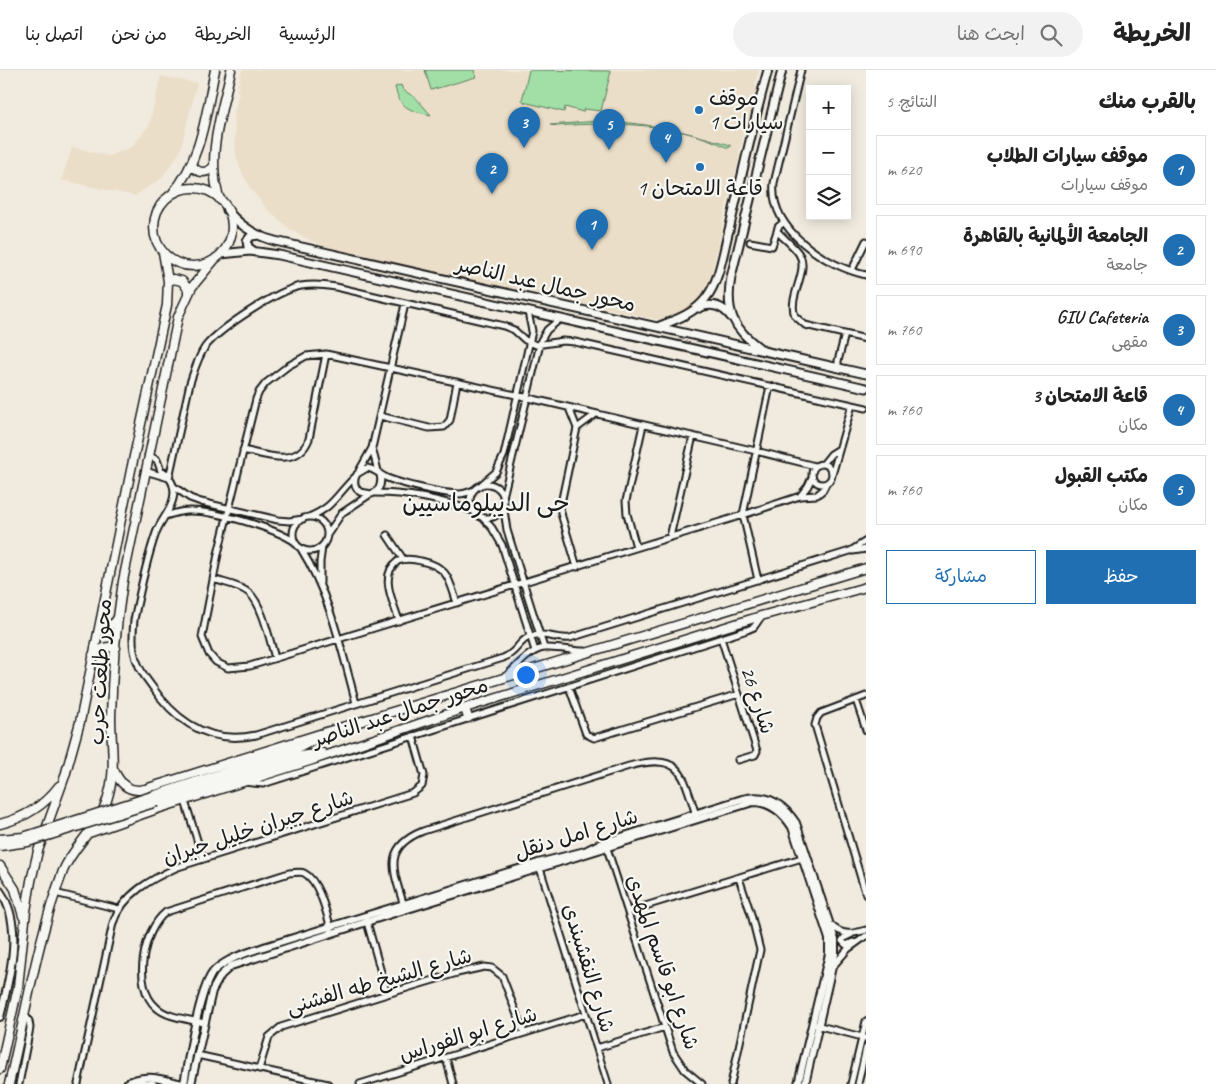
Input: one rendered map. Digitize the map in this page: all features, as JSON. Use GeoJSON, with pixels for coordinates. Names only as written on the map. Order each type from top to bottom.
{"type":"FeatureCollection","features":[{"type":"Feature","properties":{"kind":"main road"},"geometry":{"type":"LineString","coordinates":[[215,70],[198,148],[192,165],[171,196],[162,205],[154,222],[156,241],[163,252],[172,260],[189,266],[203,265],[219,256],[231,236],[231,222],[227,210],[220,200],[213,167],[214,150],[231,70]]}},
{"type":"Feature","properties":{"kind":"main road"},"geometry":{"type":"LineString","coordinates":[[696,309],[712,288],[726,240],[768,70]]}},
{"type":"Feature","properties":{"kind":"main road"},"geometry":{"type":"LineString","coordinates":[[733,319],[728,294],[782,70]]}},
{"type":"Feature","properties":{"kind":"main road"},"geometry":{"type":"LineString","coordinates":[[192,165],[197,171],[202,172],[207,172],[213,167]]}},
{"type":"Feature","properties":{"kind":"main road"},"geometry":{"type":"LineString","coordinates":[[171,196],[183,190],[197,189],[209,193],[220,200]]}},
{"type":"Feature","properties":{"kind":"main road","name":"محور جمال عبد الناصر"},"geometry":{"type":"LineString","coordinates":[[227,210],[243,226],[259,236],[275,241],[866,374]]}},
{"type":"Feature","properties":{"kind":"main road"},"geometry":{"type":"LineString","coordinates":[[255,252],[249,249],[247,241],[250,236],[259,236]]}},
{"type":"Feature","properties":{"kind":"main road"},"geometry":{"type":"LineString","coordinates":[[726,240],[739,243]]}},
{"type":"Feature","properties":{"kind":"main road","name":"محور طلعت حرب"},"geometry":{"type":"LineString","coordinates":[[0,1069],[18,987],[29,889],[38,851],[65,776],[80,722],[167,305],[168,281],[163,252]]}},
{"type":"Feature","properties":{"kind":"main road","name":"محور جمال عبد الناصر"},"geometry":{"type":"LineString","coordinates":[[219,256],[255,252],[280,255],[866,388]]}},
{"type":"Feature","properties":{"kind":"main road","name":"محور طلعت حرب"},"geometry":{"type":"LineString","coordinates":[[9,1084],[32,976],[55,894],[65,866],[90,833],[104,808],[112,781],[111,716],[118,616],[122,581],[144,471],[181,309],[197,280],[219,256]]}},
{"type":"Feature","properties":{"kind":"main road"},"geometry":{"type":"LineString","coordinates":[[168,281],[173,279],[182,281],[188,289],[188,294]]}},
{"type":"Feature","properties":{"kind":"main road"},"geometry":{"type":"LineString","coordinates":[[657,327],[680,318],[702,306],[717,306],[729,313],[740,331],[764,351]]}},
{"type":"Feature","properties":{"kind":"main road"},"geometry":{"type":"LineString","coordinates":[[595,328],[598,314]]}},
{"type":"Feature","properties":{"kind":"main road"},"geometry":{"type":"LineString","coordinates":[[818,377],[822,371],[821,364]]}},
{"type":"Feature","properties":{"kind":"main road"},"geometry":{"type":"LineString","coordinates":[[837,382],[838,368]]}},
{"type":"Feature","properties":{"kind":"main road","name":"محور جمال عبد الناصر"},"geometry":{"type":"LineString","coordinates":[[134,790],[145,789],[866,568]]}},
{"type":"Feature","properties":{"kind":"main road","name":"محور جمال عبد الناصر"},"geometry":{"type":"LineString","coordinates":[[90,833],[138,815],[244,782],[465,708],[761,616],[866,587]]}},
{"type":"Feature","properties":{"kind":"main road"},"geometry":{"type":"LineString","coordinates":[[100,623],[105,626],[111,625],[116,622],[118,616]]}},
{"type":"Feature","properties":{"kind":"main road"},"geometry":{"type":"LineString","coordinates":[[93,655],[103,647],[116,648]]}},
{"type":"Feature","properties":{"kind":"main road"},"geometry":{"type":"LineString","coordinates":[[465,708],[468,718]]}},
{"type":"Feature","properties":{"kind":"main road"},"geometry":{"type":"LineString","coordinates":[[0,846],[28,842],[299,748],[313,742],[326,732]]}},
{"type":"Feature","properties":{"kind":"main road"},"geometry":{"type":"LineString","coordinates":[[0,839],[23,837],[306,755],[328,754]]}},
{"type":"Feature","properties":{"kind":"main road"},"geometry":{"type":"LineString","coordinates":[[113,767],[120,782],[127,788],[134,790],[131,804],[138,815]]}},
{"type":"Feature","properties":{"kind":"main road"},"geometry":{"type":"LineString","coordinates":[[0,824],[16,819],[36,809],[52,794],[65,776]]}},
{"type":"Feature","properties":{"kind":"main road"},"geometry":{"type":"LineString","coordinates":[[0,866],[18,897],[24,926]]}},
{"type":"Feature","properties":{"kind":"main road"},"geometry":{"type":"LineString","coordinates":[[14,942],[23,942]]}},
{"type":"Feature","properties":{"kind":"main road"},"geometry":{"type":"LineString","coordinates":[[8,986],[18,987]]}},
{"type":"Feature","properties":{"kind":"street"},"geometry":{"type":"LineString","coordinates":[[801,70],[774,183],[774,202],[784,222],[812,250],[831,262],[866,275]]}},
{"type":"Feature","properties":{"kind":"street"},"geometry":{"type":"LineString","coordinates":[[750,242],[772,246],[778,227],[784,222]]}},
{"type":"Feature","properties":{"kind":"street"},"geometry":{"type":"LineString","coordinates":[[777,231],[800,255],[802,261],[801,272],[792,304],[795,316],[805,325],[866,339]]}},
{"type":"Feature","properties":{"kind":"street"},"geometry":{"type":"LineString","coordinates":[[852,270],[866,241]]}},
{"type":"Feature","properties":{"kind":"street"},"geometry":{"type":"LineString","coordinates":[[866,408],[575,342],[559,342],[540,346],[529,343],[514,330],[504,326],[330,286],[301,286],[275,297],[224,329],[204,349],[194,370],[169,476],[173,486],[173,501],[158,528],[153,542],[136,609],[133,637],[134,650],[143,674],[170,709],[189,724],[213,735],[234,738],[256,735],[503,658],[511,654],[530,636],[539,634],[557,638],[570,638],[850,551],[866,549]]}},
{"type":"Feature","properties":{"kind":"street"},"geometry":{"type":"LineString","coordinates":[[173,486],[195,500],[284,521],[309,517],[320,513],[332,504],[355,477],[372,448],[405,304]]}},
{"type":"Feature","properties":{"kind":"street"},"geometry":{"type":"LineString","coordinates":[[359,471],[367,468],[375,470],[396,482],[454,494],[465,494],[474,490],[492,477],[502,462],[532,330],[528,312]]}},
{"type":"Feature","properties":{"kind":"street"},"geometry":{"type":"LineString","coordinates":[[482,517],[493,516],[498,513],[503,500],[526,398],[544,333],[560,320]]}},
{"type":"Feature","properties":{"kind":"street"},"geometry":{"type":"LineString","coordinates":[[532,330],[544,333]]}},
{"type":"Feature","properties":{"kind":"street"},"geometry":{"type":"LineString","coordinates":[[838,368],[845,334]]}},
{"type":"Feature","properties":{"kind":"street"},"geometry":{"type":"LineString","coordinates":[[832,475],[830,467],[823,464],[815,466],[457,382],[326,354],[314,354],[302,358],[277,374],[262,388],[253,410],[228,508],[202,637],[212,659],[222,666],[234,668],[250,666],[515,586],[800,496],[817,495],[823,490],[832,475],[852,405]]}},
{"type":"Feature","properties":{"kind":"street"},"geometry":{"type":"LineString","coordinates":[[243,450],[284,458],[294,456],[303,450],[309,439],[326,354]]}},
{"type":"Feature","properties":{"kind":"street"},"geometry":{"type":"LineString","coordinates":[[380,416],[429,428],[444,427],[450,420],[457,382]]}},
{"type":"Feature","properties":{"kind":"street"},"geometry":{"type":"LineString","coordinates":[[758,580],[743,515],[770,386]]}},
{"type":"Feature","properties":{"kind":"street"},"geometry":{"type":"LineString","coordinates":[[569,408],[577,428],[560,508],[577,566]]}},
{"type":"Feature","properties":{"kind":"street"},"geometry":{"type":"LineString","coordinates":[[577,428],[596,414]]}},
{"type":"Feature","properties":{"kind":"street"},"geometry":{"type":"LineString","coordinates":[[636,548],[627,514],[626,501],[643,425]]}},
{"type":"Feature","properties":{"kind":"street"},"geometry":{"type":"LineString","coordinates":[[670,536],[693,436]]}},
{"type":"Feature","properties":{"kind":"street"},"geometry":{"type":"LineString","coordinates":[[320,586],[322,547],[327,535],[342,513],[372,494],[381,485],[372,448]]}},
{"type":"Feature","properties":{"kind":"street"},"geometry":{"type":"LineString","coordinates":[[823,464],[831,454],[839,449]]}},
{"type":"Feature","properties":{"kind":"street"},"geometry":{"type":"LineString","coordinates":[[148,456],[157,460],[161,471],[169,476]]}},
{"type":"Feature","properties":{"kind":"street"},"geometry":{"type":"LineString","coordinates":[[800,496],[808,486],[815,466]]}},
{"type":"Feature","properties":{"kind":"street"},"geometry":{"type":"LineString","coordinates":[[144,471],[169,476]]}},
{"type":"Feature","properties":{"kind":"street"},"geometry":{"type":"LineString","coordinates":[[355,477],[355,486],[360,492],[410,495],[450,503],[473,511],[482,517],[499,539],[535,651]]}},
{"type":"Feature","properties":{"kind":"street"},"geometry":{"type":"LineString","coordinates":[[812,477],[818,483],[826,484]]}},
{"type":"Feature","properties":{"kind":"street"},"geometry":{"type":"LineString","coordinates":[[481,485],[492,485],[501,492],[505,523],[544,648]]}},
{"type":"Feature","properties":{"kind":"street"},"geometry":{"type":"LineString","coordinates":[[473,511],[470,500],[474,490]]}},
{"type":"Feature","properties":{"kind":"street"},"geometry":{"type":"LineString","coordinates":[[165,517],[186,510],[226,517],[266,528],[295,542],[301,549],[320,586],[356,703]]}},
{"type":"Feature","properties":{"kind":"street"},"geometry":{"type":"LineString","coordinates":[[309,517],[322,522],[327,530],[327,535]]}},
{"type":"Feature","properties":{"kind":"street"},"geometry":{"type":"LineString","coordinates":[[295,542],[294,532],[298,522],[303,519]]}},
{"type":"Feature","properties":{"kind":"street"},"geometry":{"type":"LineString","coordinates":[[387,535],[402,559]]}},
{"type":"Feature","properties":{"kind":"street"},"geometry":{"type":"LineString","coordinates":[[850,551],[866,542]]}},
{"type":"Feature","properties":{"kind":"street"},"geometry":{"type":"LineString","coordinates":[[301,549],[314,551],[322,547]]}},
{"type":"Feature","properties":{"kind":"street"},"geometry":{"type":"LineString","coordinates":[[400,621],[390,590],[388,572],[393,564],[402,559],[434,564],[443,570],[449,579],[458,603]]}},
{"type":"Feature","properties":{"kind":"street"},"geometry":{"type":"LineString","coordinates":[[213,579],[248,591],[252,595],[259,607],[274,658]]}},
{"type":"Feature","properties":{"kind":"street"},"geometry":{"type":"LineString","coordinates":[[244,782],[263,784],[751,629],[761,616]]}},
{"type":"Feature","properties":{"kind":"street","name":"شارع 26"},"geometry":{"type":"LineString","coordinates":[[722,638],[757,751],[753,756],[738,760]]}},
{"type":"Feature","properties":{"kind":"street"},"geometry":{"type":"LineString","coordinates":[[502,679],[535,651],[544,648],[593,651]]}},
{"type":"Feature","properties":{"kind":"street"},"geometry":{"type":"LineString","coordinates":[[569,687],[586,734],[594,738],[739,694]]}},
{"type":"Feature","properties":{"kind":"street"},"geometry":{"type":"LineString","coordinates":[[866,696],[821,712],[815,725],[866,895]]}},
{"type":"Feature","properties":{"kind":"street"},"geometry":{"type":"LineString","coordinates":[[856,700],[866,730]]}},
{"type":"Feature","properties":{"kind":"street","name":"شارع جبران خليل جبران"},"geometry":{"type":"LineString","coordinates":[[78,1084],[112,929],[119,908],[134,893],[153,880],[178,867],[418,790],[424,781],[424,775],[413,736]]}},
{"type":"Feature","properties":{"kind":"street"},"geometry":{"type":"LineString","coordinates":[[404,907],[393,868],[393,860],[396,850],[405,840],[422,831],[623,768],[653,761],[673,765],[684,778],[696,816]]}},
{"type":"Feature","properties":{"kind":"street","name":"شارع امل دنقل"},"geometry":{"type":"LineString","coordinates":[[191,1084],[213,987],[225,970],[331,930],[606,845],[750,797],[766,798],[782,808],[794,820],[799,829],[805,857],[828,934],[828,958],[805,1084]]}},
{"type":"Feature","properties":{"kind":"street"},"geometry":{"type":"LineString","coordinates":[[185,800],[203,859]]}},
{"type":"Feature","properties":{"kind":"street","name":"شارع ابو قاسم المهدى"},"geometry":{"type":"LineString","coordinates":[[606,845],[629,911],[673,1052],[691,1076],[702,1084]]}},
{"type":"Feature","properties":{"kind":"street"},"geometry":{"type":"LineString","coordinates":[[629,911],[805,857]]}},
{"type":"Feature","properties":{"kind":"street","name":"شارع امل دنقل"},"geometry":{"type":"LineString","coordinates":[[798,1084],[836,948],[832,926],[805,857]]}},
{"type":"Feature","properties":{"kind":"street","name":"شارع النقشبندى"},"geometry":{"type":"LineString","coordinates":[[539,866],[608,1084]]}},
{"type":"Feature","properties":{"kind":"street"},"geometry":{"type":"LineString","coordinates":[[204,1023],[158,1010],[146,993],[142,974],[150,933],[156,922],[166,912],[289,873],[300,872],[308,875],[316,886],[331,930]]}},
{"type":"Feature","properties":{"kind":"street"},"geometry":{"type":"LineString","coordinates":[[731,1084],[760,950],[739,878]]}},
{"type":"Feature","properties":{"kind":"street"},"geometry":{"type":"LineString","coordinates":[[0,891],[9,909],[14,942],[8,986],[0,1017]]}},
{"type":"Feature","properties":{"kind":"street"},"geometry":{"type":"LineString","coordinates":[[55,894],[119,908]]}},
{"type":"Feature","properties":{"kind":"street","name":"شارع امل دنقل"},"geometry":{"type":"LineString","coordinates":[[184,1084],[196,1021],[209,978],[224,963],[260,948],[366,922],[404,907]]}},
{"type":"Feature","properties":{"kind":"street"},"geometry":{"type":"LineString","coordinates":[[366,922],[387,994]]}},
{"type":"Feature","properties":{"kind":"street"},"geometry":{"type":"LineString","coordinates":[[832,926],[843,933],[852,934]]}},
{"type":"Feature","properties":{"kind":"street"},"geometry":{"type":"LineString","coordinates":[[856,942],[846,945],[842,943],[842,939],[866,930]]}},
{"type":"Feature","properties":{"kind":"street"},"geometry":{"type":"LineString","coordinates":[[832,967],[842,954],[866,936]]}},
{"type":"Feature","properties":{"kind":"street","name":"شارع الشيخ طه الفشنى"},"geometry":{"type":"LineString","coordinates":[[259,1069],[270,1037],[281,1027],[478,968],[492,968],[504,980],[524,1033]]}},
{"type":"Feature","properties":{"kind":"street","name":"شارع ابو الفوراس"},"geometry":{"type":"LineString","coordinates":[[360,1084],[586,1014]]}},
{"type":"Feature","properties":{"kind":"street"},"geometry":{"type":"LineString","coordinates":[[19,1084],[30,1028],[29,1021],[25,1015]]}},
{"type":"Feature","properties":{"kind":"street"},"geometry":{"type":"LineString","coordinates":[[851,1084],[864,1037],[866,1021]]}},
{"type":"Feature","properties":{"kind":"street"},"geometry":{"type":"LineString","coordinates":[[815,1025],[864,1037]]}},
{"type":"Feature","properties":{"kind":"street"},"geometry":{"type":"LineString","coordinates":[[597,1048],[665,1028]]}},
{"type":"Feature","properties":{"kind":"street"},"geometry":{"type":"LineString","coordinates":[[858,1084],[866,1048]]}},
{"type":"Feature","properties":{"kind":"street"},"geometry":{"type":"LineString","coordinates":[[197,1055],[328,1084]]}},
{"type":"Feature","properties":{"kind":"street"},"geometry":{"type":"LineString","coordinates":[[446,1058],[453,1084]]}},
{"type":"Feature","properties":{"kind":"street"},"geometry":{"type":"LineString","coordinates":[[126,1084],[143,1077],[184,1084]]}},
{"type":"Feature","properties":{"kind":"street"},"geometry":{"type":"LineString","coordinates":[[138,1084],[153,1084]]}},
{"type":"Feature","properties":{"kind":"shaded area"},"geometry":{"type":"Polygon","coordinates":[[[242,70],[759,71],[746,132],[743,133],[739,150],[740,155],[722,221],[723,225],[709,284],[701,299],[689,310],[675,317],[659,320],[331,249],[291,230],[267,209],[252,191],[241,171],[236,156],[234,112],[242,70]]]}},
{"type":"Feature","properties":{"kind":"shaded area"},"geometry":{"type":"Polygon","coordinates":[[[161,76],[197,83],[180,152],[162,178],[135,196],[61,180],[72,147],[108,156],[132,147],[149,125],[161,76]]]}},
{"type":"Feature","properties":{"kind":"green space"},"geometry":{"type":"Polygon","coordinates":[[[425,70],[474,70],[476,77],[431,90],[425,70]]]}},
{"type":"Feature","properties":{"kind":"green space"},"geometry":{"type":"Polygon","coordinates":[[[529,70],[611,71],[601,111],[584,109],[583,112],[565,107],[564,112],[524,102],[522,100],[529,70]]]}},
{"type":"Feature","properties":{"kind":"green space"},"geometry":{"type":"Polygon","coordinates":[[[401,85],[403,90],[416,98],[431,115],[412,110],[403,104],[395,87],[401,85]]]}},
{"type":"Feature","properties":{"kind":"green space"},"geometry":{"type":"Polygon","coordinates":[[[598,121],[632,123],[683,132],[622,124],[550,125],[598,121]]]}},
{"type":"Feature","properties":{"kind":"green space"},"geometry":{"type":"Polygon","coordinates":[[[709,139],[730,145],[728,148],[709,139]]]}},
{"type":"Feature","properties":{"kind":"place","name":"موقف سيارات 1"},"geometry":{"type":"Point","coordinates":[699,110]}},
{"type":"Feature","properties":{"kind":"place","name":"GIU Cafeteria"},"geometry":{"type":"Point","coordinates":[524,148]}},
{"type":"Feature","properties":{"kind":"place","name":"مكتب القبول"},"geometry":{"type":"Point","coordinates":[609,150]}},
{"type":"Feature","properties":{"kind":"place","name":"قاعة الامتحان 3"},"geometry":{"type":"Point","coordinates":[666,163]}},
{"type":"Feature","properties":{"kind":"place","name":"قاعة الامتحان 1"},"geometry":{"type":"Point","coordinates":[700,167]}},
{"type":"Feature","properties":{"kind":"place","name":"الجامعة الألمانية بالقاهرة"},"geometry":{"type":"Point","coordinates":[492,194]}},
{"type":"Feature","properties":{"kind":"place","name":"موقف سيارات الطلاب"},"geometry":{"type":"Point","coordinates":[592,250]}},
{"type":"Feature","properties":{"kind":"district","name":"حى الديبلوماسيين"},"geometry":{"type":"Point","coordinates":[486,503]}}]}
